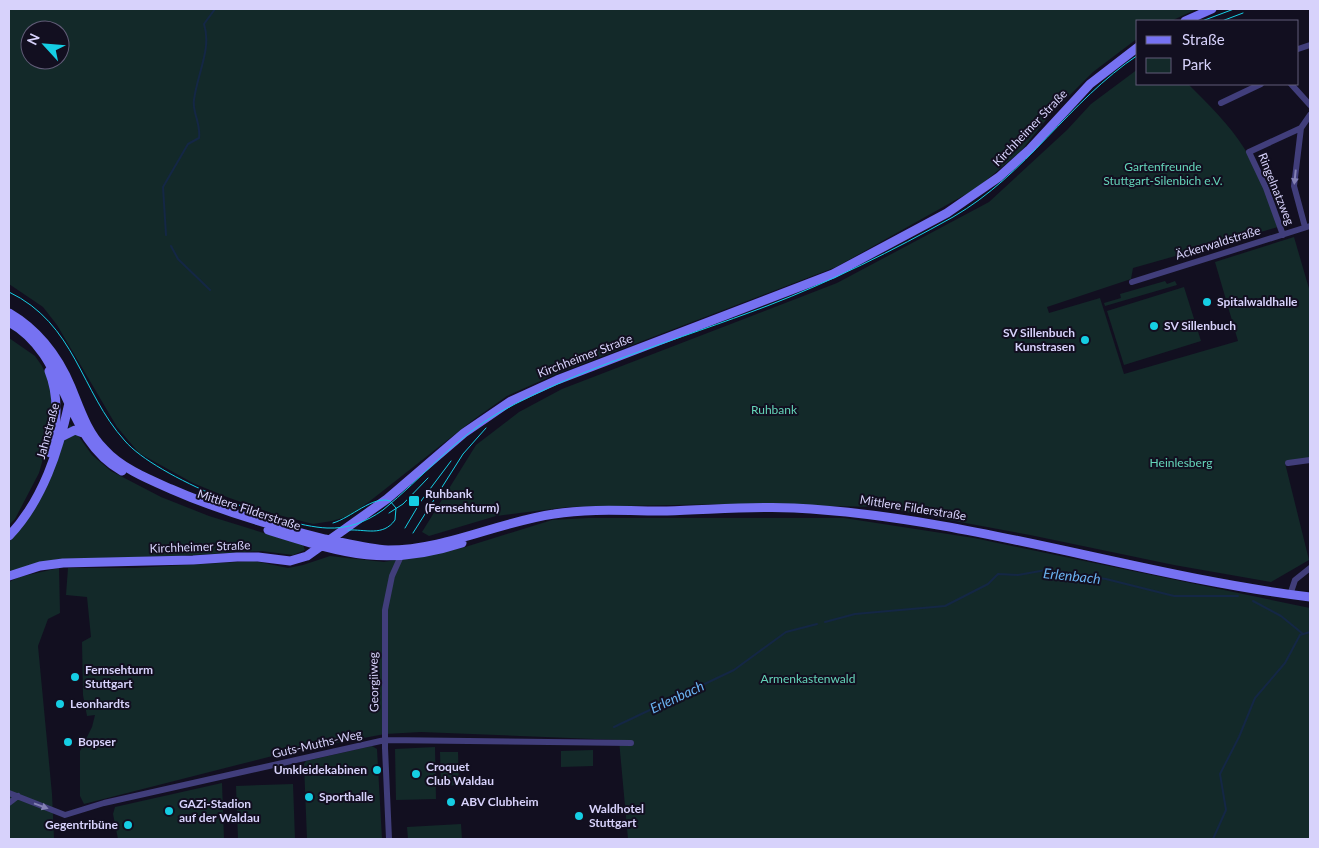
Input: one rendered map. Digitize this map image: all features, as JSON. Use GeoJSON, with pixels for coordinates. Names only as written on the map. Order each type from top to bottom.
{"type":"FeatureCollection","features":[{"type":"Feature","properties":{"kind":"main road"},"geometry":{"type":"LineString","coordinates":[[1187,20],[1212,9]]}},
{"type":"Feature","properties":{"kind":"main road","name":"Kirchheimer Straße"},"geometry":{"type":"LineString","coordinates":[[9,576],[40,566],[63,563],[244,557],[290,561],[307,556],[396,492],[464,433],[511,401],[563,377],[833,274],[912,234],[947,213],[982,191],[1005,172],[1030,149],[1090,84],[1136,49]]}},
{"type":"Feature","properties":{"kind":"main road"},"geometry":{"type":"LineString","coordinates":[[9,313],[28,326],[43,340],[56,357],[70,383]]}},
{"type":"Feature","properties":{"kind":"main road"},"geometry":{"type":"LineString","coordinates":[[9,322],[30,338],[48,358]]}},
{"type":"Feature","properties":{"kind":"main road","name":"Jahnstraße"},"geometry":{"type":"LineString","coordinates":[[41,488],[52,446],[57,415],[56,392],[48,367],[48,358]]}},
{"type":"Feature","properties":{"kind":"main road","name":"Mittlere Filderstraße"},"geometry":{"type":"LineString","coordinates":[[48,358],[83,433],[100,455],[119,469],[173,497],[257,527],[327,543],[368,548],[413,548],[467,536],[506,524],[558,513],[789,508],[845,511],[978,531],[1261,591],[1310,597]]}},
{"type":"Feature","properties":{"kind":"main road","name":"Jahnstraße"},"geometry":{"type":"LineString","coordinates":[[9,536],[27,512],[46,480],[61,437],[69,402],[70,383]]}},
{"type":"Feature","properties":{"kind":"main road","name":"Mittlere Filderstraße"},"geometry":{"type":"LineString","coordinates":[[70,383],[93,436],[105,451],[122,464],[165,486],[232,513],[327,543],[361,556],[401,556],[445,548],[506,524]]}},
{"type":"Feature","properties":{"kind":"main road"},"geometry":{"type":"LineString","coordinates":[[61,437],[75,430],[83,433]]}},
{"type":"Feature","properties":{"kind":"main road"},"geometry":{"type":"LineString","coordinates":[[353,524],[351,532],[354,539],[368,548]]}},
{"type":"Feature","properties":{"kind":"main road"},"geometry":{"type":"LineString","coordinates":[[401,556],[413,548]]}},
{"type":"Feature","properties":{"kind":"street"},"geometry":{"type":"LineString","coordinates":[[1221,103],[1259,85]]}},
{"type":"Feature","properties":{"kind":"street"},"geometry":{"type":"LineString","coordinates":[[1292,85],[1310,105]]}},
{"type":"Feature","properties":{"kind":"street"},"geometry":{"type":"LineString","coordinates":[[1308,226],[1294,186],[1301,128],[1310,115]]}},
{"type":"Feature","properties":{"kind":"street","name":"Ringelnatzweg"},"geometry":{"type":"LineString","coordinates":[[1283,235],[1251,150],[1301,128]]}},
{"type":"Feature","properties":{"kind":"street","name":"Äckerwaldstraße"},"geometry":{"type":"LineString","coordinates":[[1132,282],[1308,226]]}},
{"type":"Feature","properties":{"kind":"street"},"geometry":{"type":"LineString","coordinates":[[1288,463],[1310,460]]}},
{"type":"Feature","properties":{"kind":"street","name":"Georgiiweg"},"geometry":{"type":"LineString","coordinates":[[389,839],[385,740],[385,610],[392,576],[401,556]]}},
{"type":"Feature","properties":{"kind":"street"},"geometry":{"type":"LineString","coordinates":[[1290,595],[1295,580],[1310,568]]}},
{"type":"Feature","properties":{"kind":"street","name":"Guts-Muths-Weg"},"geometry":{"type":"LineString","coordinates":[[9,792],[65,815],[114,801],[385,740],[631,743]]}},
{"type":"Feature","properties":{"kind":"street"},"geometry":{"type":"LineString","coordinates":[[9,803],[18,796]]}},
{"type":"Feature","properties":{"kind":"green space"},"geometry":{"type":"Polygon","coordinates":[[[9,9],[1197,9],[1173,20],[1136,20],[1136,40],[1093,72],[1050,115],[1021,151],[977,188],[836,267],[556,374],[507,396],[349,516],[332,521],[313,524],[271,513],[193,483],[139,453],[117,427],[57,325],[43,307],[9,284],[9,9]]]}},
{"type":"Feature","properties":{"kind":"green space"},"geometry":{"type":"Polygon","coordinates":[[[1136,70],[1136,85],[1189,85],[1238,139],[1263,186],[1278,227],[1133,268],[1131,279],[1047,307],[1049,313],[1100,298],[1124,374],[1238,341],[1215,262],[1294,237],[1310,292],[1310,458],[1285,463],[1309,560],[1271,582],[1174,565],[1030,535],[879,507],[727,504],[568,507],[496,516],[429,536],[422,532],[476,445],[519,412],[562,389],[837,283],[989,202],[1067,130],[1091,104],[1136,70]]]}},
{"type":"Feature","properties":{"kind":"green space"},"geometry":{"type":"Polygon","coordinates":[[[1165,281],[1167,284],[1175,281],[1177,285],[1105,306],[1104,303],[1121,298],[1120,294],[1165,281]]]}},
{"type":"Feature","properties":{"kind":"green space","name":"SV Sillenbuch"},"geometry":{"type":"Polygon","coordinates":[[[1184,287],[1201,341],[1124,365],[1107,311],[1184,287]]]}},
{"type":"Feature","properties":{"kind":"green space"},"geometry":{"type":"Polygon","coordinates":[[[9,338],[35,356],[42,366],[48,379],[56,413],[39,473],[15,519],[9,525],[9,338]]]}},
{"type":"Feature","properties":{"kind":"green space"},"geometry":{"type":"Polygon","coordinates":[[[70,424],[92,455],[111,471],[161,497],[209,516],[303,545],[305,550],[293,555],[261,551],[177,556],[58,559],[9,571],[9,542],[30,515],[46,486],[70,424]]]}},
{"type":"Feature","properties":{"kind":"green space","name":"Armenkastenwald"},"geometry":{"type":"Polygon","coordinates":[[[588,518],[844,518],[974,538],[1310,608],[1310,839],[628,839],[619,740],[421,732],[385,734],[288,752],[84,804],[80,796],[80,751],[92,727],[95,715],[87,716],[83,695],[82,642],[91,637],[87,597],[66,595],[68,568],[134,568],[254,561],[288,568],[330,556],[384,562],[462,548],[552,520],[588,518]]]}},
{"type":"Feature","properties":{"kind":"green space"},"geometry":{"type":"Polygon","coordinates":[[[59,568],[60,613],[48,619],[38,646],[52,794],[54,839],[9,839],[9,582],[19,577],[59,568]]]}},
{"type":"Feature","properties":{"kind":"green space"},"geometry":{"type":"Polygon","coordinates":[[[372,746],[377,749],[382,839],[307,839],[304,764],[306,761],[372,746]]]}},
{"type":"Feature","properties":{"kind":"green space","name":"Croquet Club Waldau"},"geometry":{"type":"Polygon","coordinates":[[[435,747],[436,799],[396,800],[395,749],[435,747]]]}},
{"type":"Feature","properties":{"kind":"green space"},"geometry":{"type":"Polygon","coordinates":[[[593,750],[593,766],[561,767],[561,751],[593,750]]]}},
{"type":"Feature","properties":{"kind":"green space"},"geometry":{"type":"Polygon","coordinates":[[[440,752],[458,752],[459,785],[441,786],[440,752]]]}},
{"type":"Feature","properties":{"kind":"green space","name":"GAZi-Stadion auf der Waldau"},"geometry":{"type":"Polygon","coordinates":[[[222,783],[224,839],[118,839],[113,814],[115,807],[222,783]]]}},
{"type":"Feature","properties":{"kind":"green space"},"geometry":{"type":"Polygon","coordinates":[[[293,784],[295,839],[238,839],[236,786],[293,784]]]}},
{"type":"Feature","properties":{"kind":"green space"},"geometry":{"type":"Polygon","coordinates":[[[461,824],[462,839],[408,839],[407,827],[461,824]]]}},
{"type":"Feature","properties":{"kind":"waterway"},"geometry":{"type":"LineString","coordinates":[[166,235],[163,187],[188,144],[199,138],[194,100],[205,52],[206,33],[204,24],[215,9]]}},
{"type":"Feature","properties":{"kind":"waterway"},"geometry":{"type":"LineString","coordinates":[[171,246],[178,259],[210,290]]}},
{"type":"Feature","properties":{"kind":"waterway","name":"Erlenbach"},"geometry":{"type":"LineString","coordinates":[[825,622],[855,614],[945,606],[988,584],[998,574],[1018,575],[1046,570],[1106,579],[1174,596],[1238,596]]}},
{"type":"Feature","properties":{"kind":"waterway"},"geometry":{"type":"LineString","coordinates":[[1253,601],[1281,616],[1303,634]]}},
{"type":"Feature","properties":{"kind":"waterway","name":"Erlenbach"},"geometry":{"type":"LineString","coordinates":[[614,727],[734,670],[786,632],[817,624]]}},
{"type":"Feature","properties":{"kind":"waterway"},"geometry":{"type":"LineString","coordinates":[[1213,839],[1226,810],[1220,774],[1239,737],[1255,698],[1285,663],[1300,635],[1310,632]]}},
{"type":"Feature","properties":{"kind":"tram line"},"geometry":{"type":"LineString","coordinates":[[1205,20],[1234,9]]}},
{"type":"Feature","properties":{"kind":"tram line"},"geometry":{"type":"LineString","coordinates":[[1225,20],[1243,13]]}},
{"type":"Feature","properties":{"kind":"tram line"},"geometry":{"type":"LineString","coordinates":[[9,292],[31,306],[49,322],[63,340],[110,422],[125,441],[141,455],[163,470],[190,484],[279,519],[327,528],[349,526],[370,518],[383,510],[469,433],[500,412],[598,367],[767,306],[815,286],[884,254],[953,217],[979,200],[1003,180],[1090,94],[1113,73],[1136,56]]}},
{"type":"Feature","properties":{"kind":"tram line"},"geometry":{"type":"LineString","coordinates":[[413,533],[463,454],[486,428]]}},
{"type":"Feature","properties":{"kind":"tram line"},"geometry":{"type":"LineString","coordinates":[[405,528],[421,501],[451,461]]}},
{"type":"Feature","properties":{"kind":"tram line"},"geometry":{"type":"LineString","coordinates":[[389,513],[403,504],[428,478]]}},
{"type":"Feature","properties":{"kind":"tram line"},"geometry":{"type":"LineString","coordinates":[[333,523],[376,501],[390,501],[396,508],[395,520],[385,529],[373,531],[348,530]]}},
{"type":"Feature","properties":{"kind":"place","name":"Spitalwaldhalle"},"geometry":{"type":"Point","coordinates":[1207,302]}},
{"type":"Feature","properties":{"kind":"place","name":"SV Sillenbuch"},"geometry":{"type":"Point","coordinates":[1154,326]}},
{"type":"Feature","properties":{"kind":"place","name":"SV Sillenbuch Kunstrasen"},"geometry":{"type":"Point","coordinates":[1085,340]}},
{"type":"Feature","properties":{"kind":"place","name":"Ruhbank (Fernsehturm)"},"geometry":{"type":"Point","coordinates":[414,501]}},
{"type":"Feature","properties":{"kind":"place","name":"Fernsehturm Stuttgart"},"geometry":{"type":"Point","coordinates":[75,677]}},
{"type":"Feature","properties":{"kind":"place","name":"Leonhardts"},"geometry":{"type":"Point","coordinates":[60,704]}},
{"type":"Feature","properties":{"kind":"place","name":"Bopser"},"geometry":{"type":"Point","coordinates":[68,742]}},
{"type":"Feature","properties":{"kind":"place","name":"Umkleidekabinen"},"geometry":{"type":"Point","coordinates":[377,770]}},
{"type":"Feature","properties":{"kind":"place","name":"Croquet Club Waldau"},"geometry":{"type":"Point","coordinates":[416,774]}},
{"type":"Feature","properties":{"kind":"place","name":"Sporthalle"},"geometry":{"type":"Point","coordinates":[309,797]}},
{"type":"Feature","properties":{"kind":"place","name":"ABV Clubheim"},"geometry":{"type":"Point","coordinates":[451,802]}},
{"type":"Feature","properties":{"kind":"place","name":"GAZi-Stadion auf der Waldau"},"geometry":{"type":"Point","coordinates":[169,811]}},
{"type":"Feature","properties":{"kind":"place","name":"Waldhotel Stuttgart"},"geometry":{"type":"Point","coordinates":[579,816]}},
{"type":"Feature","properties":{"kind":"place","name":"Gegentribüne"},"geometry":{"type":"Point","coordinates":[128,825]}},
{"type":"Feature","properties":{"kind":"park label","name":"Gartenfreunde Stuttgart-Silenbich e.V."},"geometry":{"type":"Point","coordinates":[1163,174]}},
{"type":"Feature","properties":{"kind":"park label","name":"Ruhbank"},"geometry":{"type":"Point","coordinates":[774,410]}},
{"type":"Feature","properties":{"kind":"park label","name":"Heinlesberg"},"geometry":{"type":"Point","coordinates":[1181,463]}}]}
